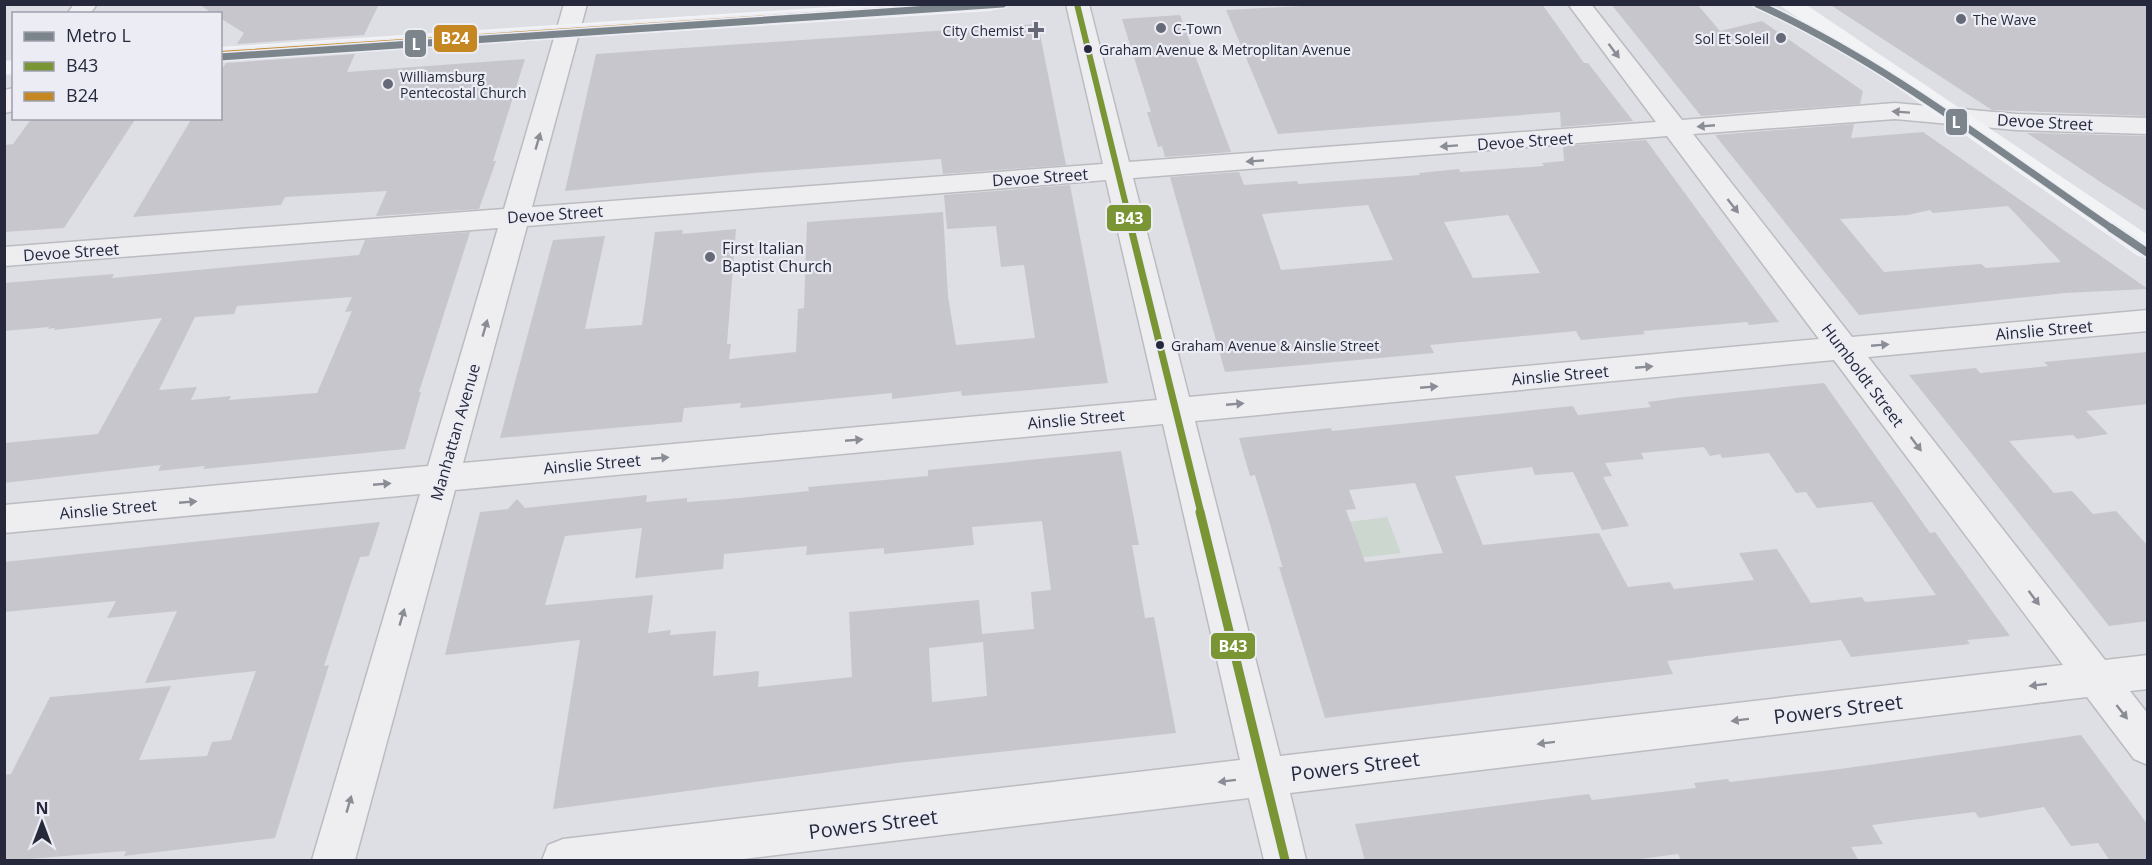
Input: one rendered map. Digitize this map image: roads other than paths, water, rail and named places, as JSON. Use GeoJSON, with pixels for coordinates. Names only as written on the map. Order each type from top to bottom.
{"type":"FeatureCollection","features":[{"type":"Feature","properties":{"kind":"main road"},"geometry":{"type":"LineString","coordinates":[[222,54],[573,18],[990,4]]}},
{"type":"Feature","properties":{"kind":"main road"},"geometry":{"type":"LineString","coordinates":[[1789,4],[2148,249]]}},
{"type":"Feature","properties":{"kind":"street"},"geometry":{"type":"LineString","coordinates":[[1077,4],[1285,861]]}},
{"type":"Feature","properties":{"kind":"street","name":"Humboldt Street"},"geometry":{"type":"LineString","coordinates":[[1579,4],[2148,746]]}},
{"type":"Feature","properties":{"kind":"street","name":"Manhattan Avenue"},"geometry":{"type":"LineString","coordinates":[[333,861],[573,18]]}},
{"type":"Feature","properties":{"kind":"street","name":"Devoe Street"},"geometry":{"type":"LineString","coordinates":[[4,257],[1895,111],[2016,122],[2148,126]]}},
{"type":"Feature","properties":{"kind":"street","name":"Ainslie Street"},"geometry":{"type":"LineString","coordinates":[[4,519],[2148,320]]}},
{"type":"Feature","properties":{"kind":"street","name":"Powers Street"},"geometry":{"type":"LineString","coordinates":[[563,861],[2148,672]]}},
{"type":"Feature","properties":{"kind":"metro line","name":"L"},"geometry":{"type":"LineString","coordinates":[[222,57],[1003,4]]}},
{"type":"Feature","properties":{"kind":"metro line","name":"L"},"geometry":{"type":"LineString","coordinates":[[1757,4],[1806,26],[1855,53],[2148,253]]}},
{"type":"Feature","properties":{"kind":"place","name":"The Wave"},"geometry":{"type":"Point","coordinates":[1961,19]}},
{"type":"Feature","properties":{"kind":"place","name":"C-Town"},"geometry":{"type":"Point","coordinates":[1161,28]}},
{"type":"Feature","properties":{"kind":"place","name":"City Chemist"},"geometry":{"type":"Point","coordinates":[1036,30]}},
{"type":"Feature","properties":{"kind":"place","name":"Sol Et Soleil"},"geometry":{"type":"Point","coordinates":[1781,38]}},
{"type":"Feature","properties":{"kind":"place","name":"Graham Avenue & Metroplitan Avenue"},"geometry":{"type":"Point","coordinates":[1088,49]}},
{"type":"Feature","properties":{"kind":"place","name":"Williamsburg Pentecostal Church"},"geometry":{"type":"Point","coordinates":[388,84]}},
{"type":"Feature","properties":{"kind":"place","name":"First Italian Baptist Church"},"geometry":{"type":"Point","coordinates":[710,257]}},
{"type":"Feature","properties":{"kind":"place","name":"Graham Avenue & Ainslie Street"},"geometry":{"type":"Point","coordinates":[1160,345]}}]}
